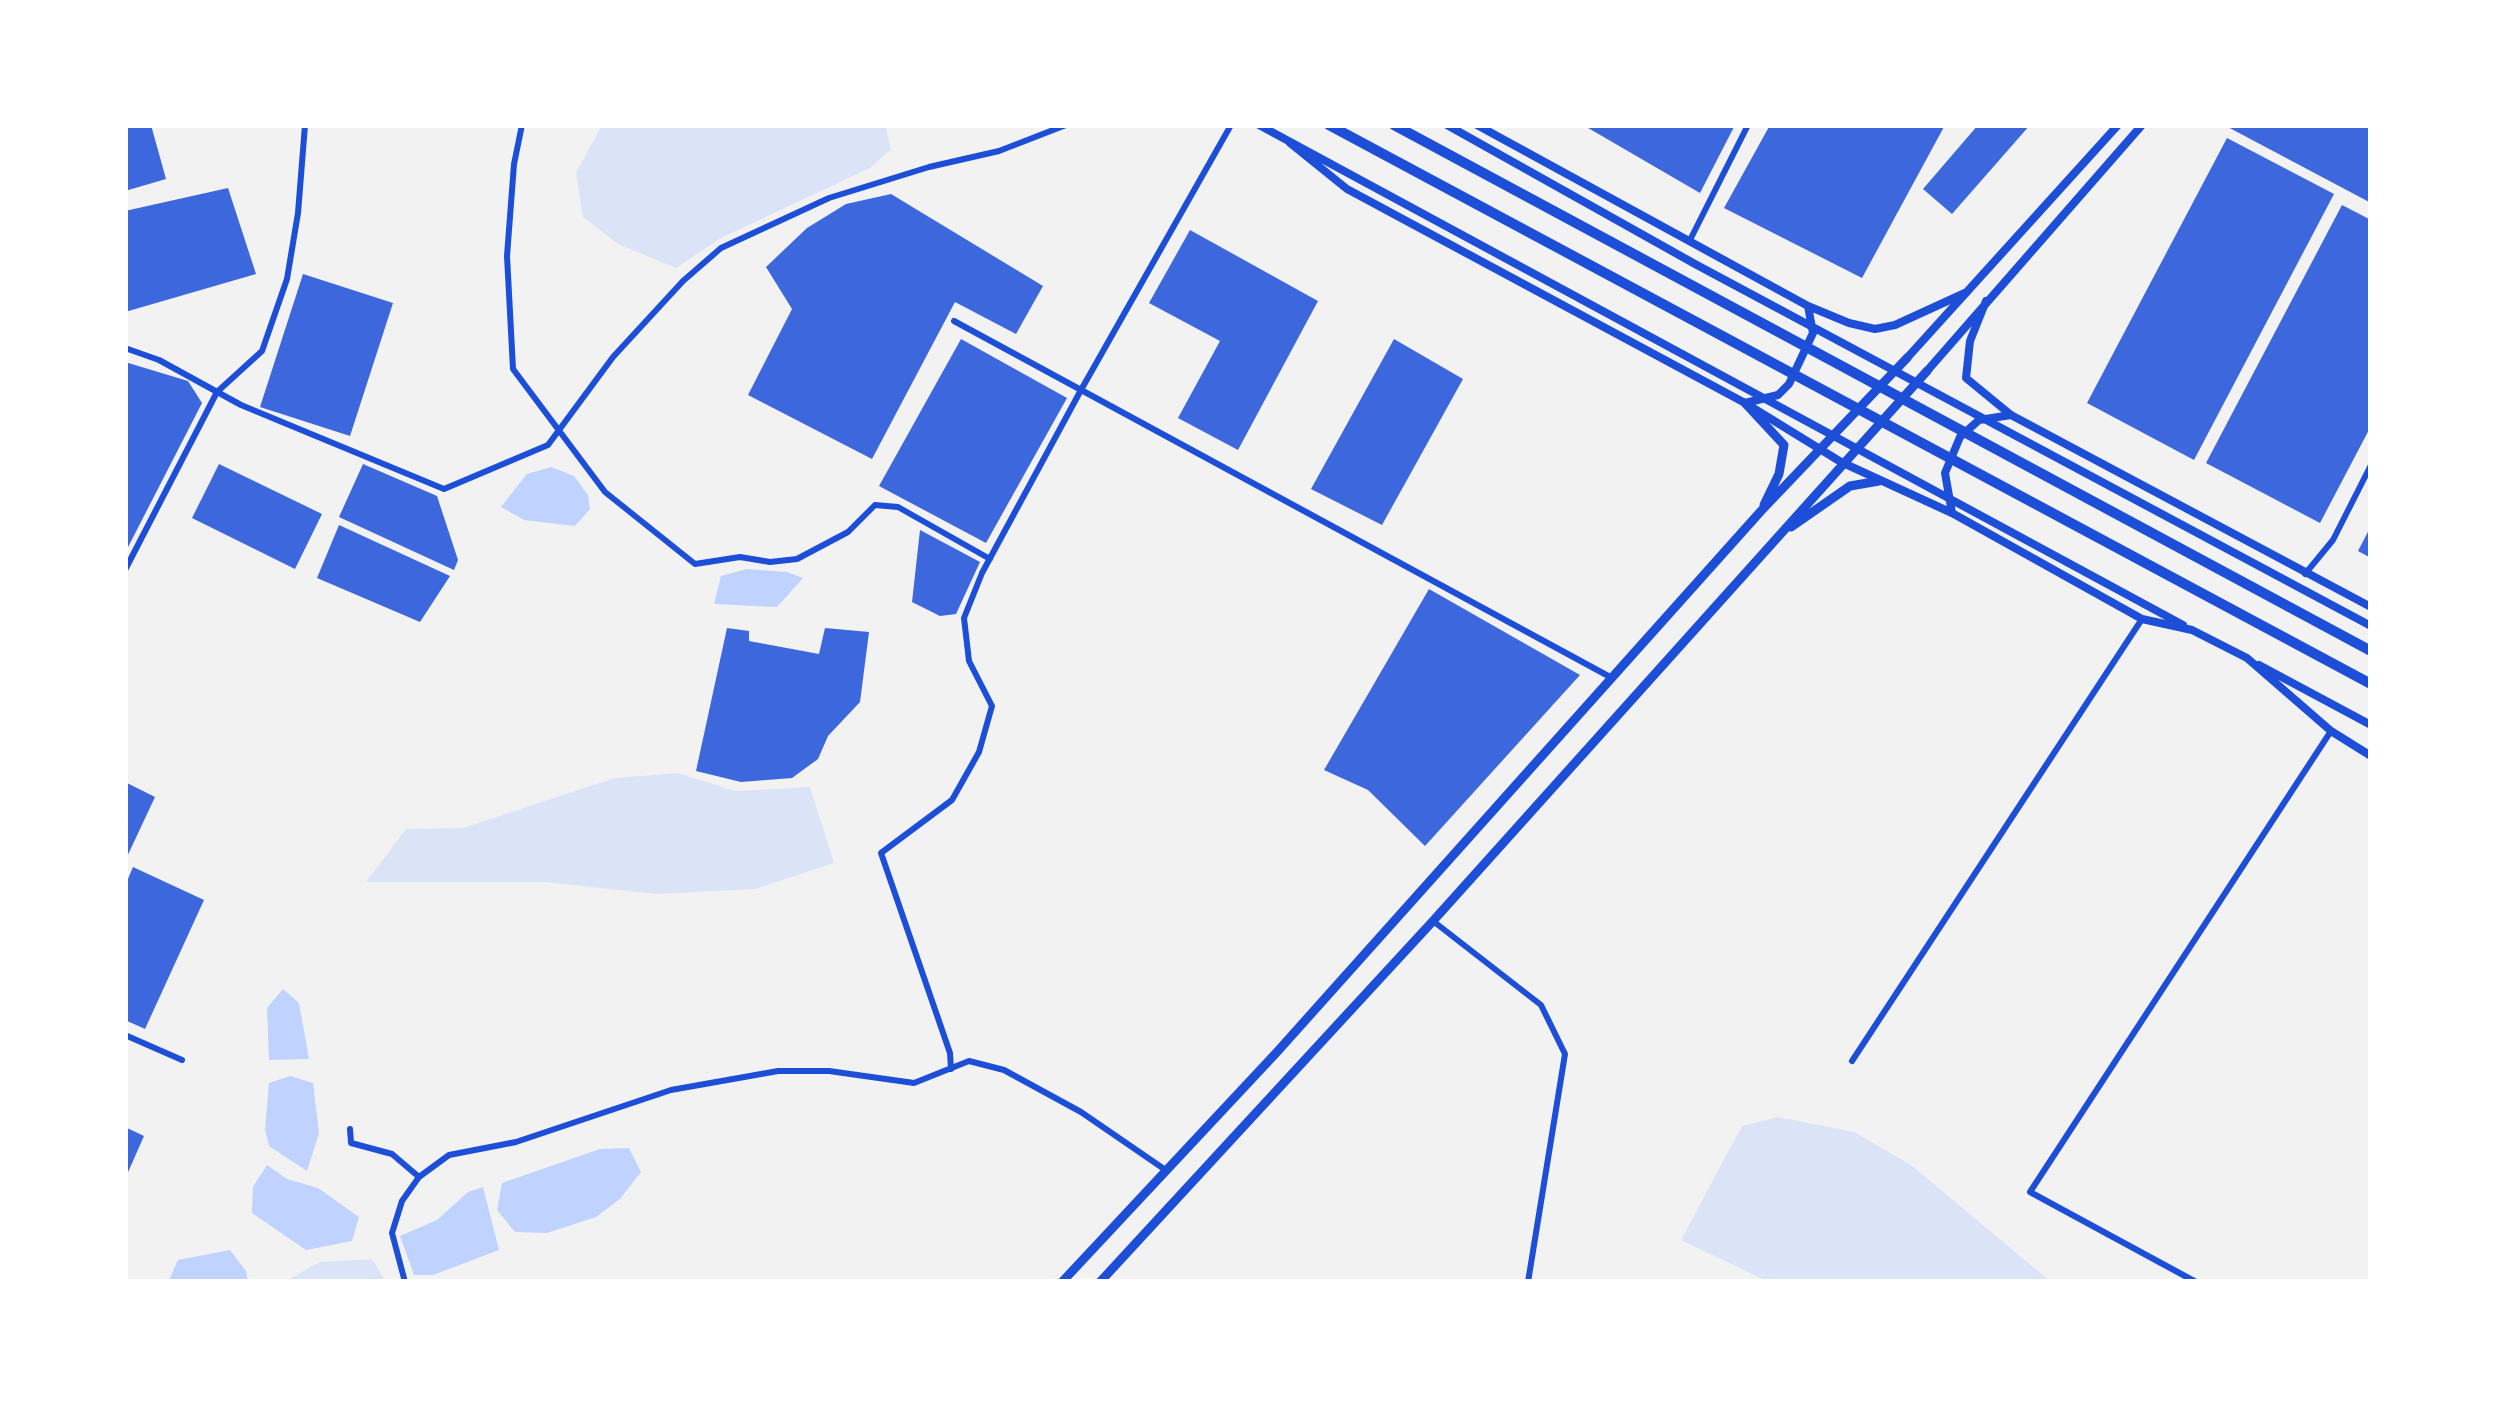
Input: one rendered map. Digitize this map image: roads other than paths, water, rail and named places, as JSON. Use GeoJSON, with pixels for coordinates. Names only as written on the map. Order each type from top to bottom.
{"type":"FeatureCollection","features":[{"type":"Feature","properties":{"kind":"highway"},"geometry":{"type":"LineString","coordinates":[[1329,125],[2371,684]]}},
{"type":"Feature","properties":{"kind":"highway"},"geometry":{"type":"LineString","coordinates":[[1394,125],[2371,651]]}},
{"type":"Feature","properties":{"kind":"main road"},"geometry":{"type":"LineString","coordinates":[[1259,125],[2371,725]]}},
{"type":"Feature","properties":{"kind":"main road"},"geometry":{"type":"LineString","coordinates":[[1446,125],[2371,626]]}},
{"type":"Feature","properties":{"kind":"main road"},"geometry":{"type":"LineString","coordinates":[[1477,125],[1691,238],[1808,306],[1875,329],[1895,325],[1967,292]]}},
{"type":"Feature","properties":{"kind":"main road"},"geometry":{"type":"LineString","coordinates":[[1065,1282],[1761,512],[1824,449],[2118,125]]}},
{"type":"Feature","properties":{"kind":"main road"},"geometry":{"type":"LineString","coordinates":[[1100,1282],[1434,921],[2142,125]]}},
{"type":"Feature","properties":{"kind":"main road"},"geometry":{"type":"LineString","coordinates":[[1290,143],[1347,189],[1478,264],[1745,404],[1841,462],[1952,513],[2142,619],[2192,630]]}},
{"type":"Feature","properties":{"kind":"main road"},"geometry":{"type":"LineString","coordinates":[[1986,302],[1970,341],[1966,378],[2011,416],[2304,575],[2371,607]]}},
{"type":"Feature","properties":{"kind":"main road"},"geometry":{"type":"LineString","coordinates":[[1745,404],[1778,394],[1789,384],[1813,334],[1808,306]]}},
{"type":"Feature","properties":{"kind":"main road"},"geometry":{"type":"LineString","coordinates":[[1745,404],[1784,445],[1779,474],[1761,512]]}},
{"type":"Feature","properties":{"kind":"main road"},"geometry":{"type":"LineString","coordinates":[[1952,513],[1945,473],[1960,437],[1979,420],[2011,416]]}},
{"type":"Feature","properties":{"kind":"main road"},"geometry":{"type":"LineString","coordinates":[[1772,540],[1850,486],[1879,481]]}},
{"type":"Feature","properties":{"kind":"main road"},"geometry":{"type":"LineString","coordinates":[[2247,658],[2331,731],[2371,756]]}},
{"type":"Feature","properties":{"kind":"street"},"geometry":{"type":"LineString","coordinates":[[125,570],[217,392],[262,350],[287,280],[298,213],[304,125]]}},
{"type":"Feature","properties":{"kind":"street"},"geometry":{"type":"LineString","coordinates":[[522,125],[514,164],[507,256],[512,369],[605,492],[694,564],[740,558],[770,562],[797,559],[848,532],[875,505],[898,507],[990,559]]}},
{"type":"Feature","properties":{"kind":"street"},"geometry":{"type":"LineString","coordinates":[[125,348],[444,490],[548,445],[613,357],[683,281],[721,248],[829,198],[929,167],[999,151],[1066,125]]}},
{"type":"Feature","properties":{"kind":"street"},"geometry":{"type":"LineString","coordinates":[[951,1069],[950,1053],[881,853],[952,800],[979,752],[992,706],[969,661],[964,618],[990,559],[1080,390],[1232,125]]}},
{"type":"Feature","properties":{"kind":"street"},"geometry":{"type":"LineString","coordinates":[[1691,238],[1748,125]]}},
{"type":"Feature","properties":{"kind":"street"},"geometry":{"type":"LineString","coordinates":[[954,321],[1612,678]]}},
{"type":"Feature","properties":{"kind":"street"},"geometry":{"type":"LineString","coordinates":[[2304,575],[2333,540],[2371,465]]}},
{"type":"Feature","properties":{"kind":"street"},"geometry":{"type":"LineString","coordinates":[[1852,1061],[2142,619]]}},
{"type":"Feature","properties":{"kind":"street"},"geometry":{"type":"LineString","coordinates":[[2196,1282],[2030,1192],[2331,731]]}},
{"type":"Feature","properties":{"kind":"street"},"geometry":{"type":"LineString","coordinates":[[1434,921],[1541,1005],[1565,1054],[1528,1282]]}},
{"type":"Feature","properties":{"kind":"street"},"geometry":{"type":"LineString","coordinates":[[125,1035],[182,1060]]}},
{"type":"Feature","properties":{"kind":"street"},"geometry":{"type":"LineString","coordinates":[[404,1282],[395,1260],[392,1233],[402,1202],[419,1177],[450,1155],[516,1142],[671,1090],[778,1071],[829,1070],[914,1083],[969,1060],[1004,1070],[1080,1112],[1168,1172]]}},
{"type":"Feature","properties":{"kind":"street"},"geometry":{"type":"LineString","coordinates":[[350,1128],[351,1143],[392,1154],[419,1177]]}},
{"type":"Feature","properties":{"kind":"water"},"geometry":{"type":"Polygon","coordinates":[[[551,467],[574,476],[588,495],[590,509],[575,526],[524,520],[501,507],[527,474],[551,467]]]}},
{"type":"Feature","properties":{"kind":"water"},"geometry":{"type":"Polygon","coordinates":[[[747,569],[787,572],[803,578],[777,607],[714,604],[721,576],[747,569]]]}},
{"type":"Feature","properties":{"kind":"water"},"geometry":{"type":"Polygon","coordinates":[[[283,989],[299,1003],[309,1059],[269,1060],[267,1008],[283,989]]]}},
{"type":"Feature","properties":{"kind":"water"},"geometry":{"type":"Polygon","coordinates":[[[290,1076],[313,1083],[319,1133],[307,1171],[269,1146],[265,1129],[269,1083],[290,1076]]]}},
{"type":"Feature","properties":{"kind":"water"},"geometry":{"type":"Polygon","coordinates":[[[629,1148],[641,1172],[620,1199],[596,1217],[547,1233],[515,1232],[497,1210],[502,1183],[600,1149],[629,1148]]]}},
{"type":"Feature","properties":{"kind":"water"},"geometry":{"type":"Polygon","coordinates":[[[267,1165],[287,1179],[318,1188],[359,1217],[352,1241],[306,1250],[252,1213],[253,1187],[267,1165]]]}},
{"type":"Feature","properties":{"kind":"water"},"geometry":{"type":"Polygon","coordinates":[[[483,1187],[499,1250],[433,1275],[414,1275],[400,1236],[437,1220],[468,1192],[483,1187]]]}},
{"type":"Feature","properties":{"kind":"water"},"geometry":{"type":"Polygon","coordinates":[[[230,1250],[246,1271],[248,1282],[168,1282],[178,1260],[230,1250]]]}}]}
